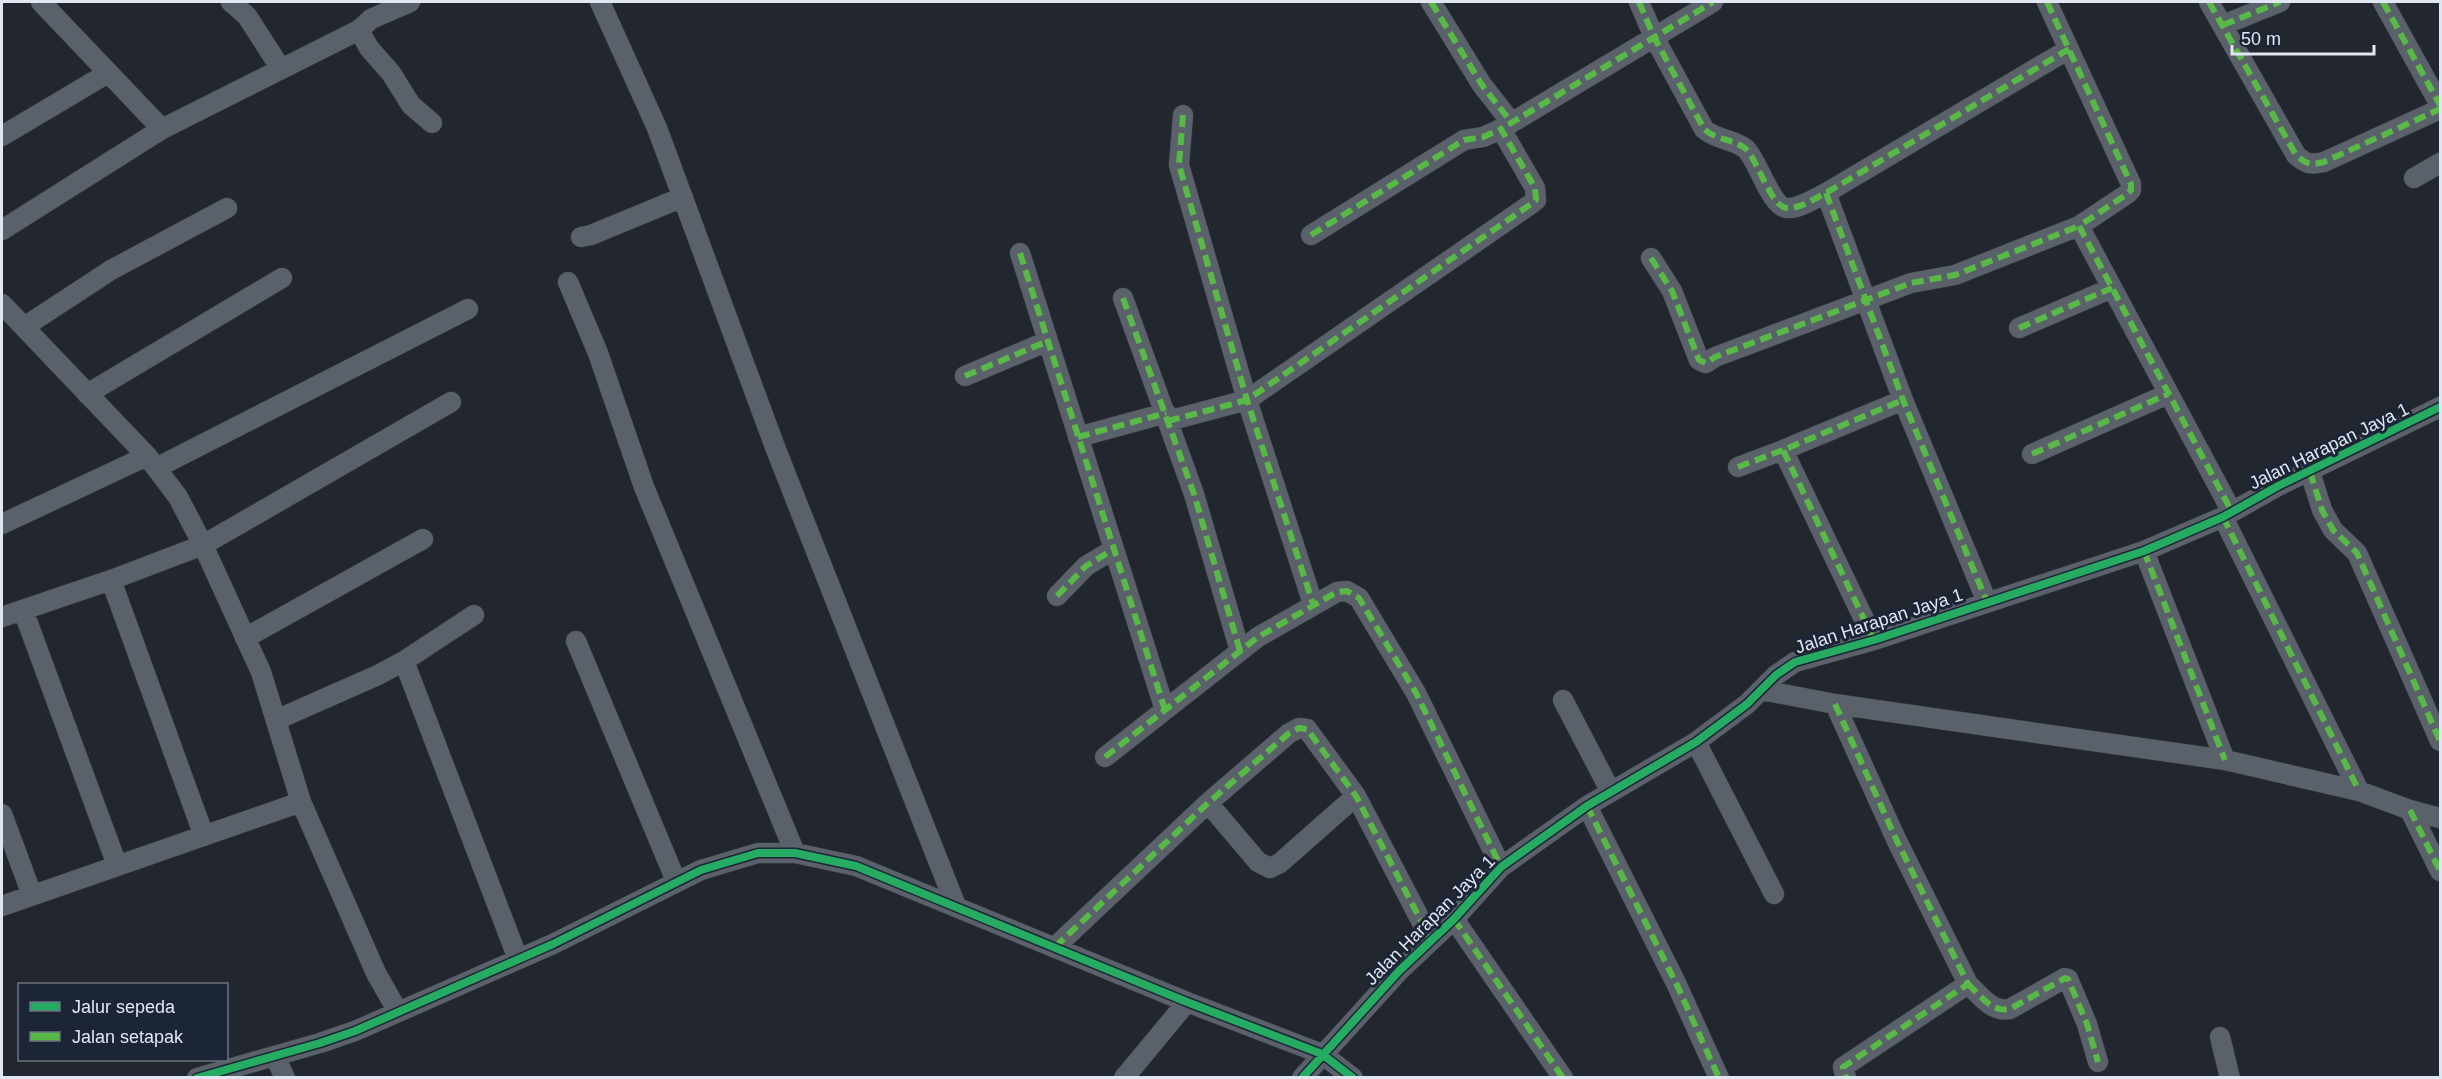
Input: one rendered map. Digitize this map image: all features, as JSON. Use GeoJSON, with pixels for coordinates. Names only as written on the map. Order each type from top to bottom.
{"type":"FeatureCollection","features":[{"type":"Feature","properties":{"kind":"street"},"geometry":{"type":"LineString","coordinates":[[41,2],[162,129]]}},
{"type":"Feature","properties":{"kind":"street"},"geometry":{"type":"LineString","coordinates":[[231,2],[247,16],[281,69]]}},
{"type":"Feature","properties":{"kind":"street"},"geometry":{"type":"LineString","coordinates":[[2,230],[162,129],[359,30],[371,19],[410,2]]}},
{"type":"Feature","properties":{"kind":"street"},"geometry":{"type":"LineString","coordinates":[[600,2],[657,128],[775,447],[956,906]]}},
{"type":"Feature","properties":{"kind":"street"},"geometry":{"type":"LineString","coordinates":[[1078,437],[1247,400],[1536,200],[1535,188],[1506,125],[1431,2]]}},
{"type":"Feature","properties":{"kind":"street"},"geometry":{"type":"LineString","coordinates":[[1639,2],[1654,37],[1704,129],[1711,135],[1744,147],[1754,158],[1768,189],[1780,205],[1786,208],[1796,207],[1826,193],[2069,49]]}},
{"type":"Feature","properties":{"kind":"street"},"geometry":{"type":"LineString","coordinates":[[1311,235],[1464,140],[1483,137],[1506,125],[1713,2]]}},
{"type":"Feature","properties":{"kind":"street"},"geometry":{"type":"LineString","coordinates":[[1652,258],[1672,291],[1700,360],[1706,363],[1715,357],[1911,282],[1955,275],[2079,226],[2127,194],[2131,190],[2131,184],[2048,2]]}},
{"type":"Feature","properties":{"kind":"street"},"geometry":{"type":"LineString","coordinates":[[2210,2],[2296,155],[2305,163],[2312,164],[2324,162],[2440,107],[2383,2]]}},
{"type":"Feature","properties":{"kind":"street"},"geometry":{"type":"LineString","coordinates":[[2223,25],[2280,2]]}},
{"type":"Feature","properties":{"kind":"street"},"geometry":{"type":"LineString","coordinates":[[359,30],[369,48],[391,73],[411,105],[432,123]]}},
{"type":"Feature","properties":{"kind":"street"},"geometry":{"type":"LineString","coordinates":[[2,136],[108,73]]}},
{"type":"Feature","properties":{"kind":"street"},"geometry":{"type":"LineString","coordinates":[[1183,115],[1179,165],[1247,400],[1313,604]]}},
{"type":"Feature","properties":{"kind":"street"},"geometry":{"type":"LineString","coordinates":[[2414,178],[2440,162]]}},
{"type":"Feature","properties":{"kind":"street"},"geometry":{"type":"LineString","coordinates":[[1826,193],[1903,400],[1987,602]]}},
{"type":"Feature","properties":{"kind":"street"},"geometry":{"type":"LineString","coordinates":[[581,237],[591,236],[683,197]]}},
{"type":"Feature","properties":{"kind":"street"},"geometry":{"type":"LineString","coordinates":[[24,327],[111,270],[226,208]]}},
{"type":"Feature","properties":{"kind":"street"},"geometry":{"type":"LineString","coordinates":[[2079,226],[2168,394],[2228,514],[2359,790]]}},
{"type":"Feature","properties":{"kind":"street"},"geometry":{"type":"LineString","coordinates":[[1020,253],[1165,710]]}},
{"type":"Feature","properties":{"kind":"street"},"geometry":{"type":"LineString","coordinates":[[87,394],[282,278]]}},
{"type":"Feature","properties":{"kind":"street"},"geometry":{"type":"LineString","coordinates":[[568,282],[598,353],[644,487],[795,853]]}},
{"type":"Feature","properties":{"kind":"street"},"geometry":{"type":"LineString","coordinates":[[2019,328],[2112,288]]}},
{"type":"Feature","properties":{"kind":"street"},"geometry":{"type":"LineString","coordinates":[[1123,298],[1194,494],[1240,651]]}},
{"type":"Feature","properties":{"kind":"street"},"geometry":{"type":"LineString","coordinates":[[2,304],[152,462],[178,497],[203,545],[261,672],[301,802],[376,974],[398,1012]]}},
{"type":"Feature","properties":{"kind":"street"},"geometry":{"type":"LineString","coordinates":[[2,524],[152,462],[468,309]]}},
{"type":"Feature","properties":{"kind":"street"},"geometry":{"type":"LineString","coordinates":[[965,376],[1048,341]]}},
{"type":"Feature","properties":{"kind":"street"},"geometry":{"type":"LineString","coordinates":[[2032,454],[2168,394]]}},
{"type":"Feature","properties":{"kind":"street"},"geometry":{"type":"LineString","coordinates":[[1738,467],[1903,400]]}},
{"type":"Feature","properties":{"kind":"street"},"geometry":{"type":"LineString","coordinates":[[2,617],[111,580],[203,545],[452,402]]}},
{"type":"Feature","properties":{"kind":"street","name":"Jalan Harapan Jaya 1"},"geometry":{"type":"LineString","coordinates":[[1302,1077],[1399,971],[1454,919],[1501,867],[1587,806],[1696,742],[1762,690],[1776,675],[1795,662],[1874,640],[2145,551],[2228,514],[2440,407]]}},
{"type":"Feature","properties":{"kind":"street"},"geometry":{"type":"LineString","coordinates":[[1783,450],[1874,640]]}},
{"type":"Feature","properties":{"kind":"street"},"geometry":{"type":"LineString","coordinates":[[2310,472],[2322,510],[2333,531],[2358,553],[2440,741]]}},
{"type":"Feature","properties":{"kind":"street"},"geometry":{"type":"LineString","coordinates":[[245,638],[423,539]]}},
{"type":"Feature","properties":{"kind":"street"},"geometry":{"type":"LineString","coordinates":[[1057,596],[1086,566],[1114,549]]}},
{"type":"Feature","properties":{"kind":"street"},"geometry":{"type":"LineString","coordinates":[[2145,551],[2225,760]]}},
{"type":"Feature","properties":{"kind":"street"},"geometry":{"type":"LineString","coordinates":[[111,580],[204,836]]}},
{"type":"Feature","properties":{"kind":"street"},"geometry":{"type":"LineString","coordinates":[[1105,757],[1258,637],[1313,604],[1337,592],[1347,591],[1359,598],[1416,693],[1501,867]]}},
{"type":"Feature","properties":{"kind":"street"},"geometry":{"type":"LineString","coordinates":[[23,610],[117,866]]}},
{"type":"Feature","properties":{"kind":"street"},"geometry":{"type":"LineString","coordinates":[[276,720],[378,675],[404,661],[474,615]]}},
{"type":"Feature","properties":{"kind":"street"},"geometry":{"type":"LineString","coordinates":[[576,641],[676,881]]}},
{"type":"Feature","properties":{"kind":"street"},"geometry":{"type":"LineString","coordinates":[[404,661],[518,959]]}},
{"type":"Feature","properties":{"kind":"street"},"geometry":{"type":"LineString","coordinates":[[1762,690],[1836,704],[2225,760],[2359,790],[2410,810],[2440,818]]}},
{"type":"Feature","properties":{"kind":"street"},"geometry":{"type":"LineString","coordinates":[[1563,699],[1611,792]]}},
{"type":"Feature","properties":{"kind":"street"},"geometry":{"type":"LineString","coordinates":[[1836,704],[1896,838],[1968,984],[1993,1007],[2002,1011],[2010,1009],[2065,978],[2068,980],[2087,1024],[2098,1062]]}},
{"type":"Feature","properties":{"kind":"street"},"geometry":{"type":"LineString","coordinates":[[1055,947],[1208,802],[1280,740],[1299,728],[1307,729],[1356,796],[1431,940]]}},
{"type":"Feature","properties":{"kind":"street"},"geometry":{"type":"LineString","coordinates":[[1696,742],[1774,894]]}},
{"type":"Feature","properties":{"kind":"street"},"geometry":{"type":"LineString","coordinates":[[1208,802],[1258,862],[1270,868],[1280,862],[1356,796]]}},
{"type":"Feature","properties":{"kind":"street"},"geometry":{"type":"LineString","coordinates":[[2,906],[301,802]]}},
{"type":"Feature","properties":{"kind":"street"},"geometry":{"type":"LineString","coordinates":[[1587,806],[1676,983],[1719,1077]]}},
{"type":"Feature","properties":{"kind":"street"},"geometry":{"type":"LineString","coordinates":[[2410,810],[2440,871]]}},
{"type":"Feature","properties":{"kind":"street"},"geometry":{"type":"LineString","coordinates":[[2,814],[32,895]]}},
{"type":"Feature","properties":{"kind":"street"},"geometry":{"type":"LineString","coordinates":[[197,1077],[355,1031],[592,925],[676,881],[731,859],[758,853],[795,853],[856,866],[956,906],[1187,1002],[1322,1054],[1353,1077]]}},
{"type":"Feature","properties":{"kind":"street"},"geometry":{"type":"LineString","coordinates":[[1454,919],[1563,1077]]}},
{"type":"Feature","properties":{"kind":"street"},"geometry":{"type":"LineString","coordinates":[[1846,1077],[1844,1067],[1968,984]]}},
{"type":"Feature","properties":{"kind":"street"},"geometry":{"type":"LineString","coordinates":[[1124,1077],[1187,1002]]}},
{"type":"Feature","properties":{"kind":"street"},"geometry":{"type":"LineString","coordinates":[[2220,1036],[2230,1077]]}},
{"type":"Feature","properties":{"kind":"street"},"geometry":{"type":"LineString","coordinates":[[275,1056],[285,1077]]}},
{"type":"Feature","properties":{"kind":"marked path"},"geometry":{"type":"LineString","coordinates":[[1431,2],[1482,85],[1511,122]]}},
{"type":"Feature","properties":{"kind":"marked path"},"geometry":{"type":"LineString","coordinates":[[1639,2],[1654,37],[1704,129],[1746,149],[1770,192],[1781,206],[1787,208],[1802,205],[1826,193],[2069,49]]}},
{"type":"Feature","properties":{"kind":"marked path"},"geometry":{"type":"LineString","coordinates":[[1168,421],[1247,400],[1531,204],[1536,200],[1535,188],[1501,129],[1713,2]]}},
{"type":"Feature","properties":{"kind":"marked path"},"geometry":{"type":"LineString","coordinates":[[2047,2],[2131,184],[2131,190],[2127,194],[2079,226],[2232,512]]}},
{"type":"Feature","properties":{"kind":"marked path"},"geometry":{"type":"LineString","coordinates":[[2209,2],[2296,155],[2306,162],[2324,162],[2440,109]]}},
{"type":"Feature","properties":{"kind":"marked path"},"geometry":{"type":"LineString","coordinates":[[2223,25],[2280,2]]}},
{"type":"Feature","properties":{"kind":"marked path"},"geometry":{"type":"LineString","coordinates":[[2383,2],[2440,105]]}},
{"type":"Feature","properties":{"kind":"marked path"},"geometry":{"type":"LineString","coordinates":[[1183,115],[1179,165],[1247,400],[1313,604]]}},
{"type":"Feature","properties":{"kind":"marked path"},"geometry":{"type":"LineString","coordinates":[[1311,235],[1464,140],[1483,137],[1501,129]]}},
{"type":"Feature","properties":{"kind":"marked path"},"geometry":{"type":"LineString","coordinates":[[1826,193],[1903,400],[1987,602]]}},
{"type":"Feature","properties":{"kind":"marked path"},"geometry":{"type":"LineString","coordinates":[[1651,258],[1672,291],[1699,360],[1706,363],[1715,357],[1911,283],[1955,275],[2079,226]]}},
{"type":"Feature","properties":{"kind":"marked path"},"geometry":{"type":"LineString","coordinates":[[1020,253],[1165,710]]}},
{"type":"Feature","properties":{"kind":"marked path"},"geometry":{"type":"LineString","coordinates":[[2019,328],[2112,288]]}},
{"type":"Feature","properties":{"kind":"marked path"},"geometry":{"type":"LineString","coordinates":[[1123,298],[1194,494],[1240,651]]}},
{"type":"Feature","properties":{"kind":"marked path"},"geometry":{"type":"LineString","coordinates":[[965,376],[1048,341]]}},
{"type":"Feature","properties":{"kind":"marked path"},"geometry":{"type":"LineString","coordinates":[[2032,454],[2168,394]]}},
{"type":"Feature","properties":{"kind":"marked path"},"geometry":{"type":"LineString","coordinates":[[1874,640],[1783,450],[1903,400]]}},
{"type":"Feature","properties":{"kind":"marked path"},"geometry":{"type":"LineString","coordinates":[[1078,437],[1166,413]]}},
{"type":"Feature","properties":{"kind":"marked path"},"geometry":{"type":"LineString","coordinates":[[1738,467],[1783,450]]}},
{"type":"Feature","properties":{"kind":"marked path"},"geometry":{"type":"LineString","coordinates":[[2310,472],[2322,510],[2333,530],[2357,553],[2440,741]]}},
{"type":"Feature","properties":{"kind":"marked path"},"geometry":{"type":"LineString","coordinates":[[2223,517],[2359,791]]}},
{"type":"Feature","properties":{"kind":"marked path"},"geometry":{"type":"LineString","coordinates":[[1057,596],[1086,566],[1114,549]]}},
{"type":"Feature","properties":{"kind":"marked path"},"geometry":{"type":"LineString","coordinates":[[2144,551],[2225,760]]}},
{"type":"Feature","properties":{"kind":"marked path"},"geometry":{"type":"LineString","coordinates":[[1105,757],[1258,637],[1337,592],[1347,591],[1359,598],[1416,693],[1501,867]]}},
{"type":"Feature","properties":{"kind":"marked path"},"geometry":{"type":"LineString","coordinates":[[1835,704],[1896,839],[1968,984],[1843,1067],[1846,1078]]}},
{"type":"Feature","properties":{"kind":"marked path"},"geometry":{"type":"LineString","coordinates":[[1055,947],[1208,803],[1288,734],[1299,728],[1307,729],[1356,796],[1431,940]]}},
{"type":"Feature","properties":{"kind":"marked path"},"geometry":{"type":"LineString","coordinates":[[1587,806],[1676,983],[1719,1078]]}},
{"type":"Feature","properties":{"kind":"marked path"},"geometry":{"type":"LineString","coordinates":[[2410,810],[2440,871]]}},
{"type":"Feature","properties":{"kind":"marked path"},"geometry":{"type":"LineString","coordinates":[[1454,919],[1563,1078]]}},
{"type":"Feature","properties":{"kind":"marked path"},"geometry":{"type":"LineString","coordinates":[[1968,984],[1992,1006],[2004,1010],[2010,1009],[2065,978],[2068,979],[2087,1024],[2098,1062]]}},
{"type":"Feature","properties":{"kind":"cycle path"},"geometry":{"type":"LineString","coordinates":[[1302,1078],[1399,971],[1454,919],[1501,867],[1587,806],[1696,742],[1747,704],[1776,675],[1795,662],[1874,640],[2144,551],[2223,517],[2278,486],[2440,407]]}},
{"type":"Feature","properties":{"kind":"cycle path"},"geometry":{"type":"LineString","coordinates":[[197,1078],[355,1031],[553,944],[701,870],[758,853],[795,853],[856,866],[1187,1002],[1322,1054],[1353,1078]]}}]}
